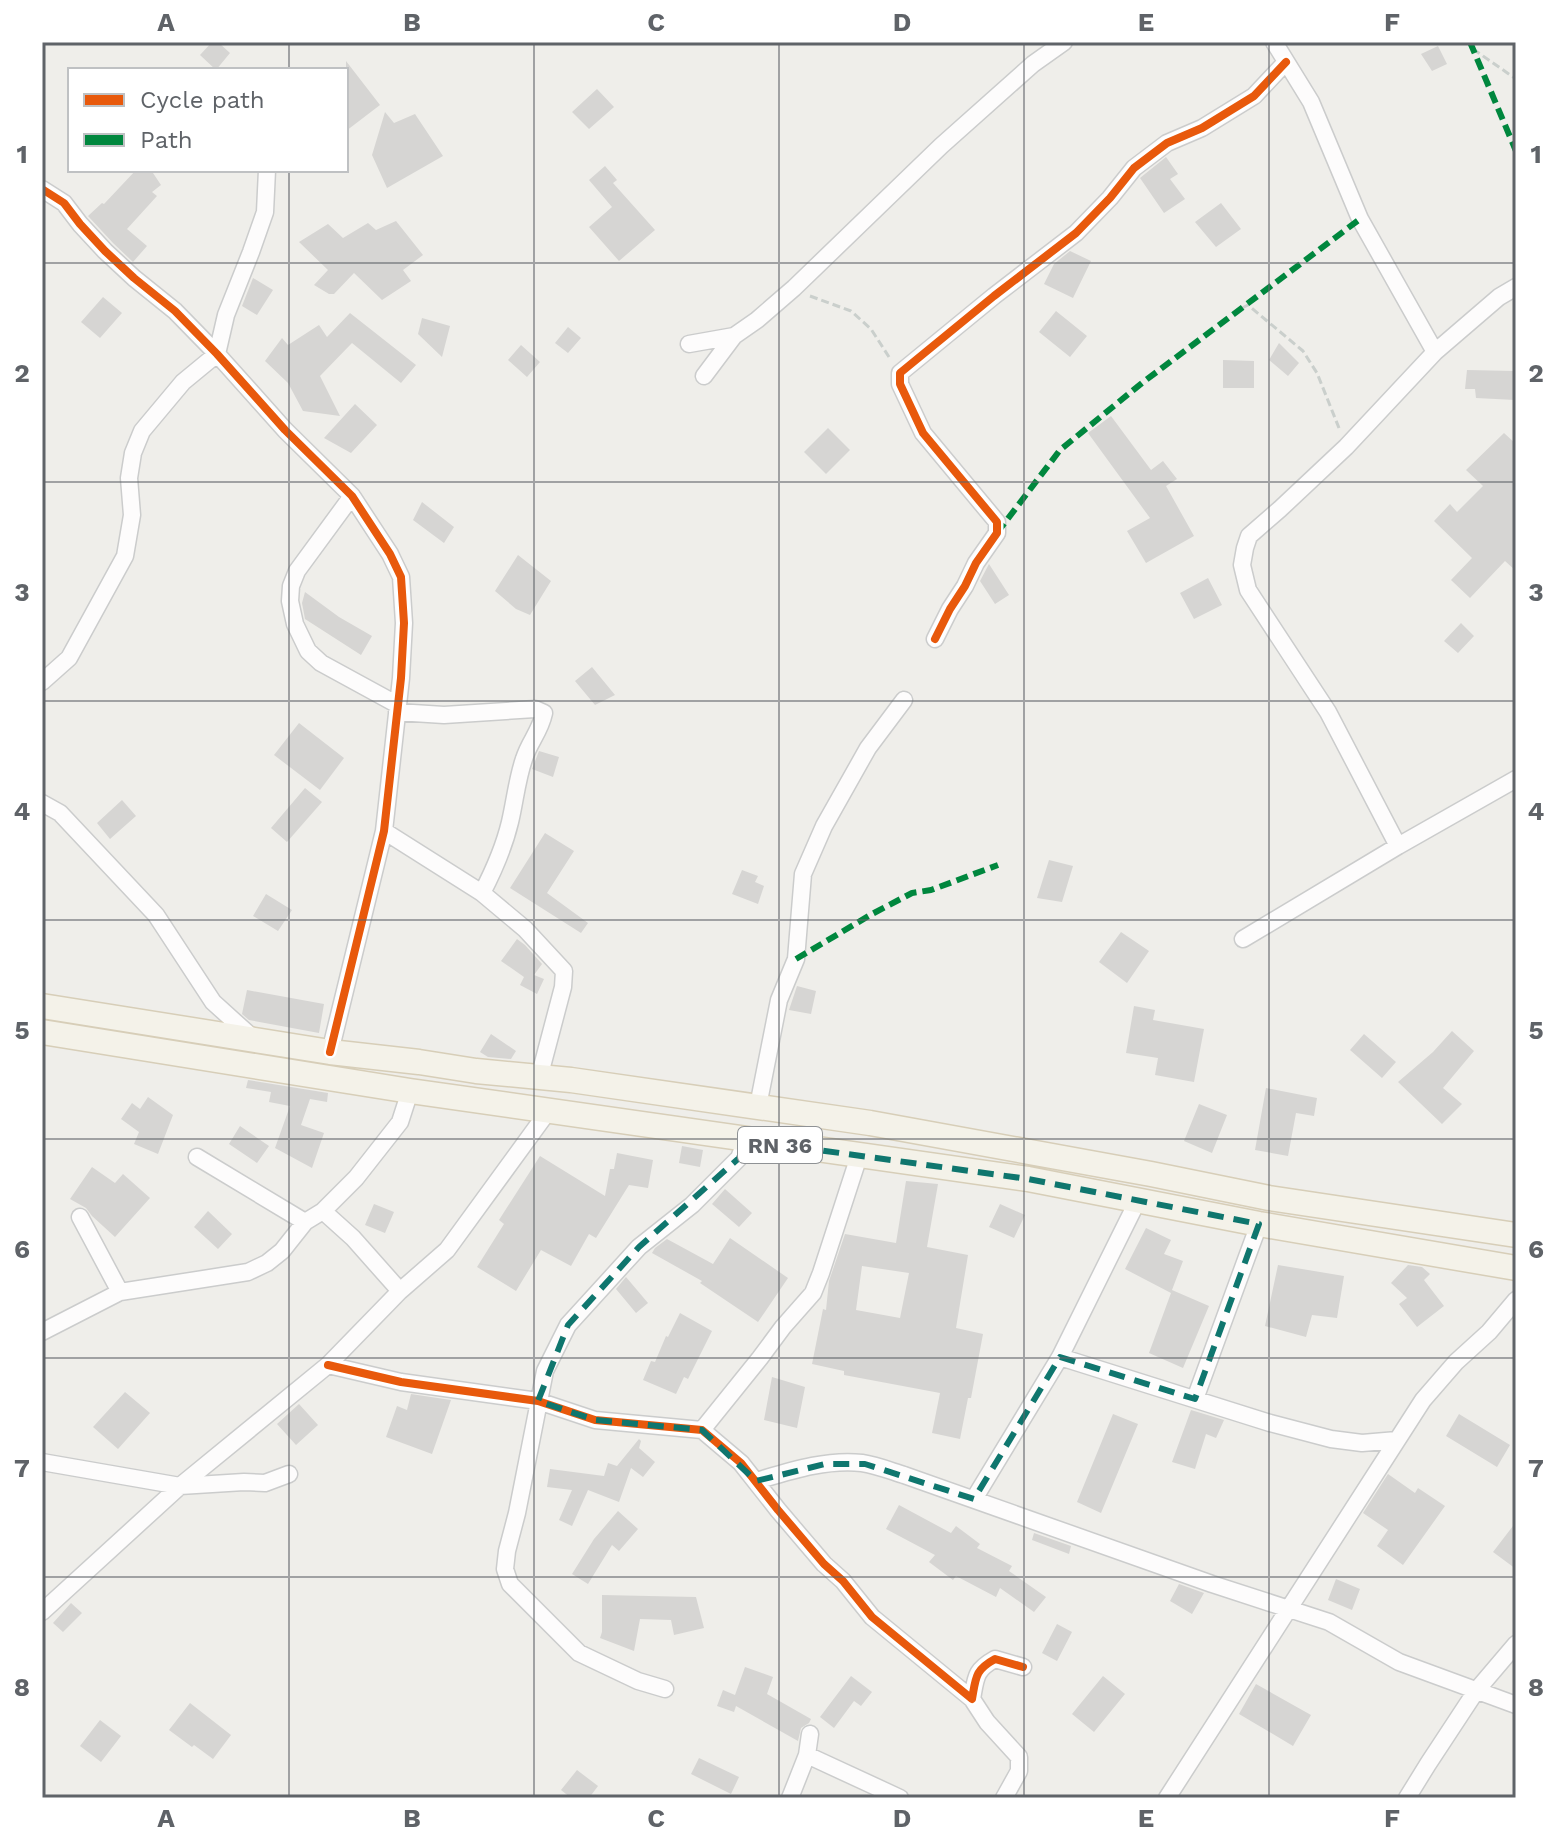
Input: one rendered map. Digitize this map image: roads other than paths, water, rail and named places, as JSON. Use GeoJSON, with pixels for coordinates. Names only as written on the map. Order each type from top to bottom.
{"type":"FeatureCollection","features":[{"type":"Feature","properties":{"kind":"main road","name":"RN 36"},"geometry":{"type":"LineString","coordinates":[[42,1006],[330,1052],[571,1080],[870,1123],[1269,1198],[1516,1235]]}},
{"type":"Feature","properties":{"kind":"main road","name":"RN 36"},"geometry":{"type":"LineString","coordinates":[[42,1032],[410,1091],[1028,1179],[1259,1224],[1516,1268]]}},
{"type":"Feature","properties":{"kind":"street"},"geometry":{"type":"LineString","coordinates":[[704,376],[734,336],[794,288],[1033,64],[1064,42]]}},
{"type":"Feature","properties":{"kind":"street"},"geometry":{"type":"LineString","coordinates":[[1274,42],[1311,102],[1360,219],[1435,352]]}},
{"type":"Feature","properties":{"kind":"street"},"geometry":{"type":"LineString","coordinates":[[935,639],[976,563],[997,533],[997,522],[923,433],[900,384],[900,373],[1076,233],[1134,168],[1167,143],[1202,128],[1254,96],[1286,62]]}},
{"type":"Feature","properties":{"kind":"street"},"geometry":{"type":"LineString","coordinates":[[42,682],[69,658],[125,556],[132,515],[129,478],[133,453],[142,431],[183,382],[217,354],[226,315],[265,212],[267,172]]}},
{"type":"Feature","properties":{"kind":"street"},"geometry":{"type":"LineString","coordinates":[[42,189],[64,203],[105,251],[175,311],[285,430],[352,496],[390,554],[401,577],[404,623],[384,831],[330,1052]]}},
{"type":"Feature","properties":{"kind":"street"},"geometry":{"type":"LineString","coordinates":[[1398,846],[1328,712],[1248,590],[1242,565],[1249,536],[1346,447],[1435,352],[1499,297],[1516,287]]}},
{"type":"Feature","properties":{"kind":"street"},"geometry":{"type":"LineString","coordinates":[[689,344],[734,336]]}},
{"type":"Feature","properties":{"kind":"street"},"geometry":{"type":"LineString","coordinates":[[352,496],[297,571],[291,586],[290,601],[295,624],[308,651],[321,663],[398,708],[444,715],[535,709],[544,713],[523,761],[500,856],[482,893]]}},
{"type":"Feature","properties":{"kind":"street"},"geometry":{"type":"LineString","coordinates":[[758,1106],[779,1000],[796,959],[803,874],[824,826],[868,748],[904,700]]}},
{"type":"Feature","properties":{"kind":"street"},"geometry":{"type":"LineString","coordinates":[[1243,939],[1516,779]]}},
{"type":"Feature","properties":{"kind":"street"},"geometry":{"type":"LineString","coordinates":[[42,803],[60,813],[156,915],[213,1002],[256,1041]]}},
{"type":"Feature","properties":{"kind":"street"},"geometry":{"type":"LineString","coordinates":[[384,831],[482,893],[525,929],[564,971],[563,987],[539,1078]]}},
{"type":"Feature","properties":{"kind":"street"},"geometry":{"type":"LineString","coordinates":[[42,1332],[120,1292],[248,1272],[267,1263],[282,1251],[305,1222],[323,1211],[356,1178],[400,1122],[410,1091]]}},
{"type":"Feature","properties":{"kind":"street"},"geometry":{"type":"LineString","coordinates":[[42,1612],[180,1486],[328,1365],[400,1291],[447,1250],[549,1110]]}},
{"type":"Feature","properties":{"kind":"street"},"geometry":{"type":"LineString","coordinates":[[665,1689],[638,1681],[579,1653],[510,1584],[505,1569],[507,1551],[545,1371],[568,1325],[639,1247],[692,1205],[739,1158],[746,1140]]}},
{"type":"Feature","properties":{"kind":"street"},"geometry":{"type":"LineString","coordinates":[[702,1430],[813,1293],[859,1156]]}},
{"type":"Feature","properties":{"kind":"street"},"geometry":{"type":"LineString","coordinates":[[197,1157],[305,1222]]}},
{"type":"Feature","properties":{"kind":"street"},"geometry":{"type":"LineString","coordinates":[[974,1499],[1060,1357],[1138,1200]]}},
{"type":"Feature","properties":{"kind":"street"},"geometry":{"type":"LineString","coordinates":[[323,1211],[353,1238],[400,1291]]}},
{"type":"Feature","properties":{"kind":"street"},"geometry":{"type":"LineString","coordinates":[[80,1217],[120,1292]]}},
{"type":"Feature","properties":{"kind":"street"},"geometry":{"type":"LineString","coordinates":[[1195,1399],[1259,1224]]}},
{"type":"Feature","properties":{"kind":"street"},"geometry":{"type":"LineString","coordinates":[[1167,1798],[1423,1400],[1516,1300]]}},
{"type":"Feature","properties":{"kind":"street"},"geometry":{"type":"LineString","coordinates":[[1060,1357],[1331,1439],[1362,1443],[1397,1440]]}},
{"type":"Feature","properties":{"kind":"street"},"geometry":{"type":"LineString","coordinates":[[328,1365],[401,1382],[538,1401],[595,1420],[702,1430],[741,1463],[872,1617],[972,1699],[987,1722],[1019,1757],[1019,1771],[1004,1798]]}},
{"type":"Feature","properties":{"kind":"street"},"geometry":{"type":"LineString","coordinates":[[42,1462],[180,1486],[265,1483],[289,1474]]}},
{"type":"Feature","properties":{"kind":"street"},"geometry":{"type":"LineString","coordinates":[[756,1481],[825,1464],[865,1464],[1329,1622],[1399,1662],[1516,1705]]}},
{"type":"Feature","properties":{"kind":"street"},"geometry":{"type":"LineString","coordinates":[[1407,1798],[1476,1691],[1516,1644]]}},
{"type":"Feature","properties":{"kind":"street"},"geometry":{"type":"LineString","coordinates":[[972,1699],[975,1679],[982,1666],[995,1659],[1023,1667]]}},
{"type":"Feature","properties":{"kind":"street"},"geometry":{"type":"LineString","coordinates":[[790,1798],[807,1755],[810,1734]]}},
{"type":"Feature","properties":{"kind":"street"},"geometry":{"type":"LineString","coordinates":[[807,1755],[900,1798]]}}]}
